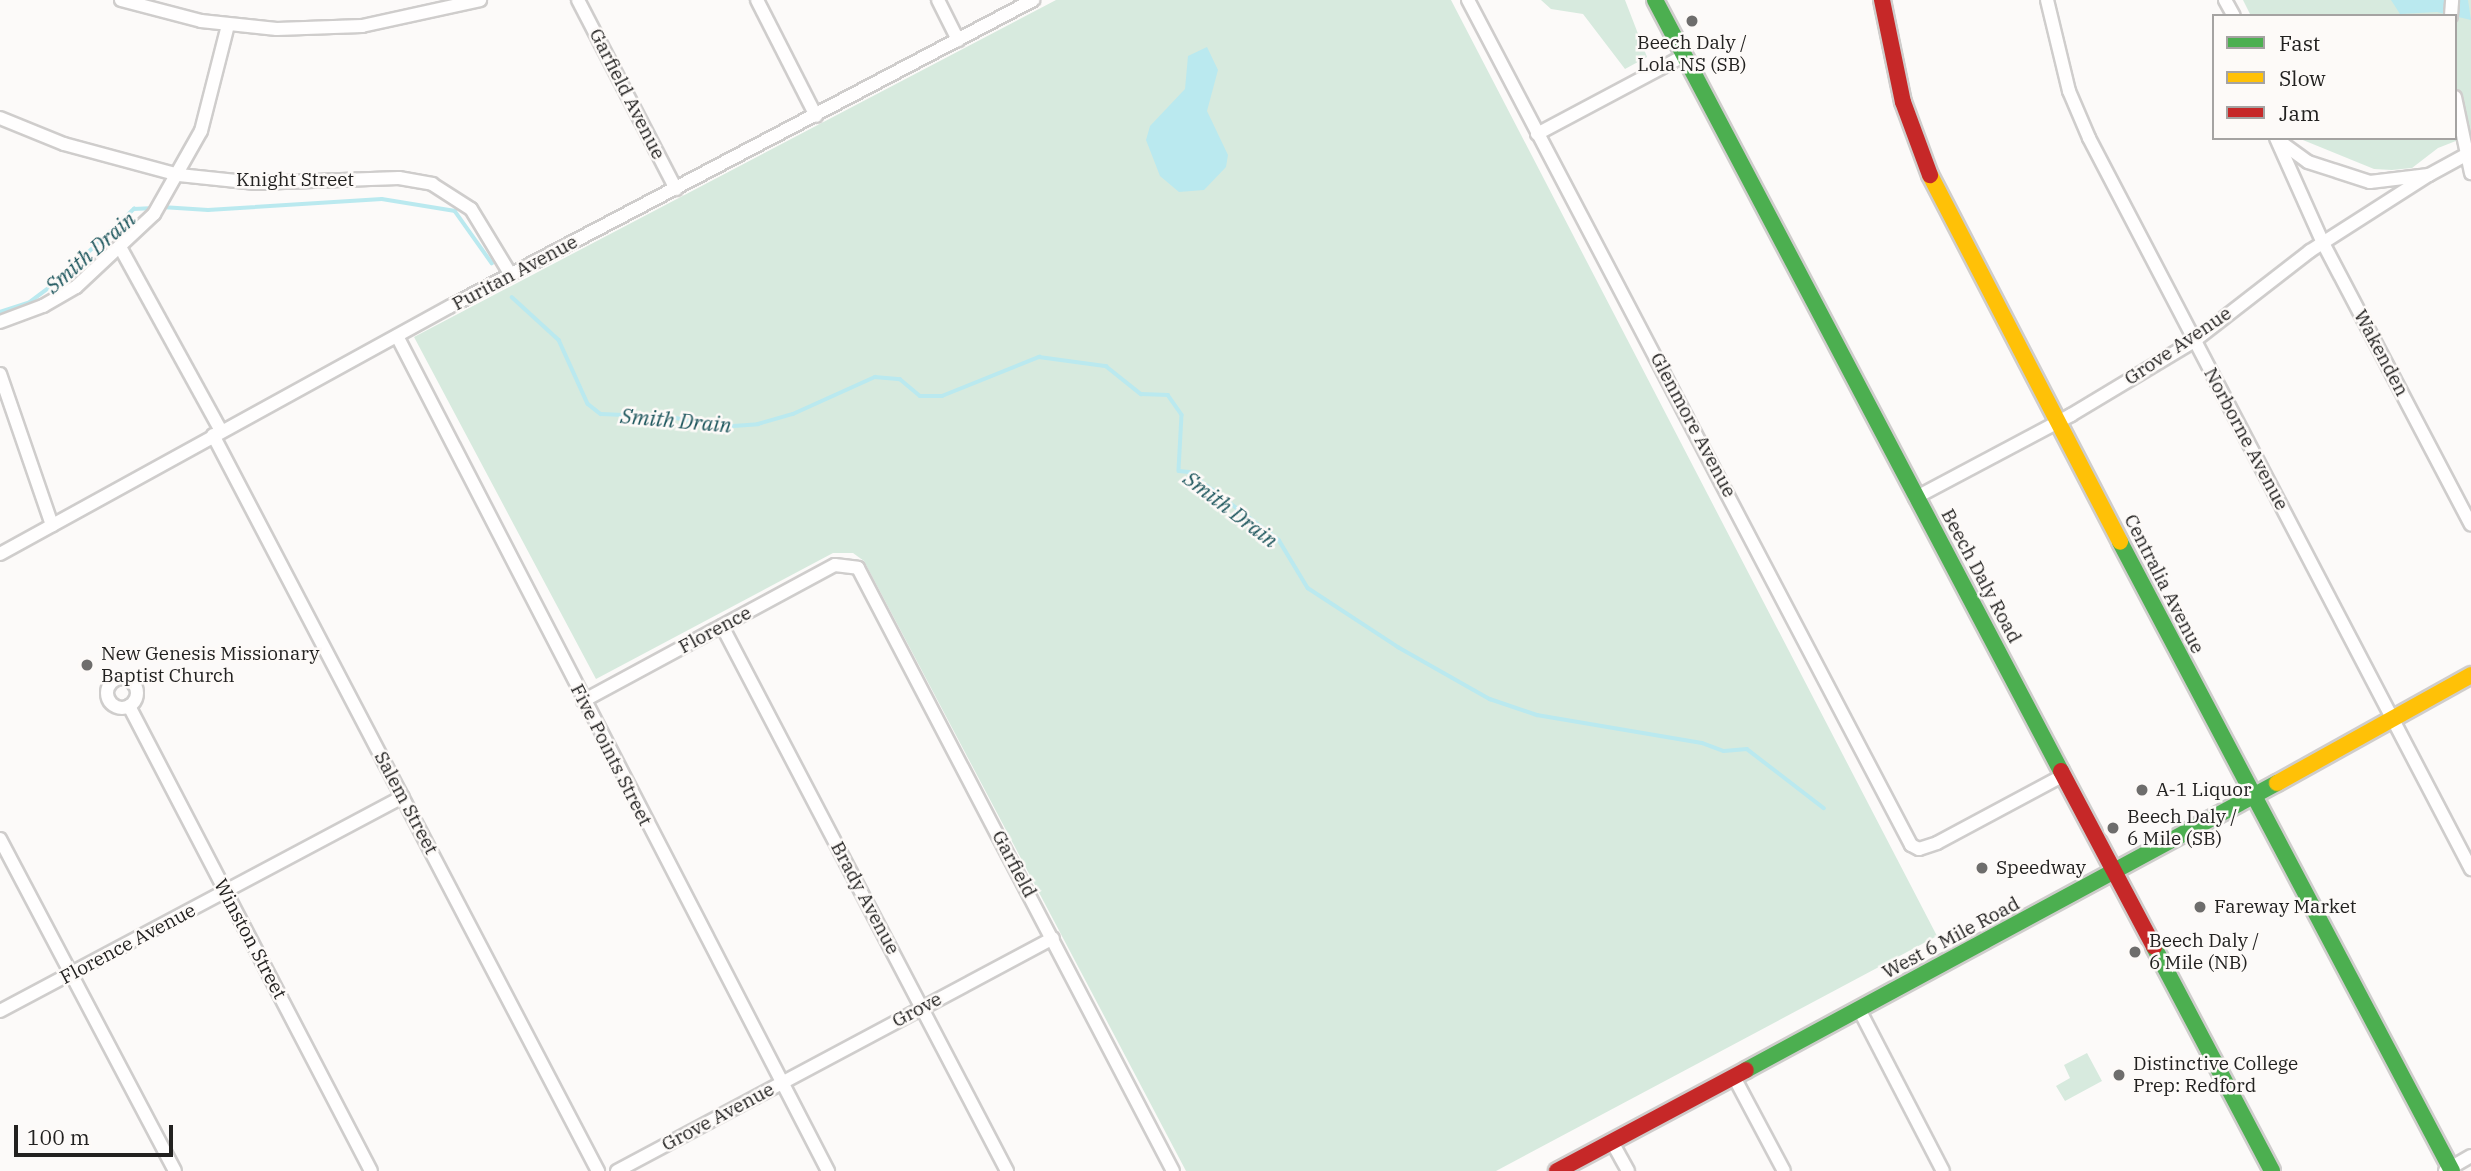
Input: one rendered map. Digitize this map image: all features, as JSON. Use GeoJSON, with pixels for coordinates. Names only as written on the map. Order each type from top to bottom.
{"type":"FeatureCollection","features":[{"type":"Feature","properties":{"kind":"main road","name":"Beech Daly Road"},"geometry":{"type":"LineString","coordinates":[[1655,0],[1915,498],[2272,1171]]}},
{"type":"Feature","properties":{"kind":"main road","name":"Centralia Avenue"},"geometry":{"type":"LineString","coordinates":[[1882,0],[1903,102],[1922,159],[2056,423],[2255,796],[2449,1170]]}},
{"type":"Feature","properties":{"kind":"main road","name":"West 6 Mile Road"},"geometry":{"type":"LineString","coordinates":[[1556,1171],[1860,1012],[2471,675]]}},
{"type":"Feature","properties":{"kind":"street"},"geometry":{"type":"LineString","coordinates":[[121,0],[228,25],[277,29],[362,26],[480,0]]}},
{"type":"Feature","properties":{"kind":"street","name":"Garfield Avenue"},"geometry":{"type":"LineString","coordinates":[[578,0],[676,189]]}},
{"type":"Feature","properties":{"kind":"street"},"geometry":{"type":"LineString","coordinates":[[757,0],[816,116]]}},
{"type":"Feature","properties":{"kind":"street"},"geometry":{"type":"LineString","coordinates":[[938,0],[958,40]]}},
{"type":"Feature","properties":{"kind":"street","name":"Puritan Avenue"},"geometry":{"type":"LineString","coordinates":[[0,554],[397,336],[1033,0]]}},
{"type":"Feature","properties":{"kind":"street","name":"Glenmore Avenue"},"geometry":{"type":"LineString","coordinates":[[1468,0],[1727,488],[1903,835],[1919,849],[2064,775]]}},
{"type":"Feature","properties":{"kind":"street","name":"Norborne Avenue"},"geometry":{"type":"LineString","coordinates":[[2047,0],[2059,59],[2081,121],[2193,341],[2471,869]]}},
{"type":"Feature","properties":{"kind":"street"},"geometry":{"type":"LineString","coordinates":[[0,322],[58,298],[120,247],[154,214],[179,175],[213,99],[228,25]]}},
{"type":"Feature","properties":{"kind":"street"},"geometry":{"type":"LineString","coordinates":[[1537,134],[1684,55]]}},
{"type":"Feature","properties":{"kind":"street"},"geometry":{"type":"LineString","coordinates":[[2457,106],[2471,173]]}},
{"type":"Feature","properties":{"kind":"street","name":"Knight Street"},"geometry":{"type":"LineString","coordinates":[[0,118],[76,148],[179,175],[256,183],[399,178],[432,184],[471,209],[511,275]]}},
{"type":"Feature","properties":{"kind":"street","name":"Wakenden"},"geometry":{"type":"LineString","coordinates":[[2278,140],[2323,243],[2471,525]]}},
{"type":"Feature","properties":{"kind":"street"},"geometry":{"type":"LineString","coordinates":[[2280,140],[2308,162],[2370,182],[2401,182],[2429,175],[2468,153]]}},
{"type":"Feature","properties":{"kind":"street","name":"Grove Avenue"},"geometry":{"type":"LineString","coordinates":[[1915,498],[2056,423],[2193,341],[2323,243],[2429,175]]}},
{"type":"Feature","properties":{"kind":"street","name":"Salem Street"},"geometry":{"type":"LineString","coordinates":[[120,247],[598,1171]]}},
{"type":"Feature","properties":{"kind":"street","name":"Five Points Street"},"geometry":{"type":"LineString","coordinates":[[397,336],[583,701],[828,1171]]}},
{"type":"Feature","properties":{"kind":"street"},"geometry":{"type":"LineString","coordinates":[[0,374],[52,525]]}},
{"type":"Feature","properties":{"kind":"street","name":"Florence"},"geometry":{"type":"LineString","coordinates":[[583,701],[835,565],[849,564]]}},
{"type":"Feature","properties":{"kind":"street","name":"Garfield"},"geometry":{"type":"LineString","coordinates":[[849,564],[863,574],[1173,1171]]}},
{"type":"Feature","properties":{"kind":"street","name":"Brady Avenue"},"geometry":{"type":"LineString","coordinates":[[722,626],[1007,1171]]}},
{"type":"Feature","properties":{"kind":"street","name":"Winston Street"},"geometry":{"type":"LineString","coordinates":[[129,706],[371,1171]]}},
{"type":"Feature","properties":{"kind":"street","name":"Florence Avenue"},"geometry":{"type":"LineString","coordinates":[[0,1011],[403,797]]}},
{"type":"Feature","properties":{"kind":"street"},"geometry":{"type":"LineString","coordinates":[[0,839],[175,1171]]}},
{"type":"Feature","properties":{"kind":"street","name":"Grove"},"geometry":{"type":"LineString","coordinates":[[782,1083],[1053,938]]}},
{"type":"Feature","properties":{"kind":"street"},"geometry":{"type":"LineString","coordinates":[[1860,1012],[1943,1171]]}},
{"type":"Feature","properties":{"kind":"street"},"geometry":{"type":"LineString","coordinates":[[1734,1077],[1784,1171]]}},
{"type":"Feature","properties":{"kind":"street","name":"Grove Avenue"},"geometry":{"type":"LineString","coordinates":[[617,1171],[782,1083]]}},
{"type":"Feature","properties":{"kind":"street"},"geometry":{"type":"LineString","coordinates":[[1612,1142],[1628,1171]]}},
{"type":"Feature","properties":{"kind":"street"},"geometry":{"type":"LineString","coordinates":[[2449,1170],[2471,1156]]}},
{"type":"Feature","properties":{"kind":"green space"},"geometry":{"type":"Polygon","coordinates":[[[1056,0],[1451,0],[1937,936],[1496,1171],[1186,1171],[864,561],[853,553],[833,553],[596,679],[414,337],[1056,0]]]}},
{"type":"Feature","properties":{"kind":"green space"},"geometry":{"type":"Polygon","coordinates":[[[1541,0],[1625,0],[1647,57],[1625,69],[1583,14],[1551,9],[1541,0]]]}},
{"type":"Feature","properties":{"kind":"green space"},"geometry":{"type":"Polygon","coordinates":[[[2243,0],[2471,0],[2471,135],[2438,148],[2412,168],[2392,170],[2374,169],[2303,140],[2457,140],[2457,14],[2250,14],[2243,0]]]}},
{"type":"Feature","properties":{"kind":"green space"},"geometry":{"type":"Polygon","coordinates":[[[2087,1053],[2102,1081],[2065,1101],[2056,1086],[2070,1078],[2064,1065],[2087,1053]]]}},
{"type":"Feature","properties":{"kind":"water"},"geometry":{"type":"Polygon","coordinates":[[[2391,0],[2468,0],[2471,20],[2457,17],[2457,14],[2437,12],[2400,14],[2391,0]]]}},
{"type":"Feature","properties":{"kind":"water"},"geometry":{"type":"Polygon","coordinates":[[[1207,47],[1218,70],[1207,111],[1228,155],[1226,167],[1204,190],[1179,192],[1160,176],[1146,140],[1150,126],[1185,89],[1188,56],[1207,47]]]}},
{"type":"Feature","properties":{"kind":"waterway","name":"Smith Drain"},"geometry":{"type":"LineString","coordinates":[[162,207],[208,210],[382,199],[455,211],[492,263]]}},
{"type":"Feature","properties":{"kind":"waterway","name":"Smith Drain"},"geometry":{"type":"LineString","coordinates":[[0,312],[30,302],[58,281],[134,209],[154,208]]}},
{"type":"Feature","properties":{"kind":"waterway","name":"Smith Drain"},"geometry":{"type":"LineString","coordinates":[[512,297],[559,340],[588,404],[601,414],[671,417],[719,427],[758,424],[793,414],[875,377],[900,379],[920,396],[942,396],[1039,357],[1106,366],[1141,394],[1168,395],[1182,415],[1179,471],[1189,472],[1279,540],[1308,588],[1398,647],[1490,699],[1537,715],[1702,743],[1724,751],[1747,749],[1824,808]]}},
{"type":"Feature","properties":{"kind":"traffic: fast"},"geometry":{"type":"LineString","coordinates":[[1655,0],[2061,771]]}},
{"type":"Feature","properties":{"kind":"traffic: fast"},"geometry":{"type":"LineString","coordinates":[[2120,542],[2452,1171]]}},
{"type":"Feature","properties":{"kind":"traffic: fast"},"geometry":{"type":"LineString","coordinates":[[1746,1070],[2277,783]]}},
{"type":"Feature","properties":{"kind":"traffic: fast"},"geometry":{"type":"LineString","coordinates":[[2154,947],[2272,1171]]}},
{"type":"Feature","properties":{"kind":"traffic: slow"},"geometry":{"type":"LineString","coordinates":[[1930,175],[2120,542]]}},
{"type":"Feature","properties":{"kind":"traffic: slow"},"geometry":{"type":"LineString","coordinates":[[2277,783],[2471,675]]}},
{"type":"Feature","properties":{"kind":"traffic: jam"},"geometry":{"type":"LineString","coordinates":[[1882,0],[1903,102],[1930,175]]}},
{"type":"Feature","properties":{"kind":"traffic: jam"},"geometry":{"type":"LineString","coordinates":[[2061,771],[2154,947]]}},
{"type":"Feature","properties":{"kind":"traffic: jam"},"geometry":{"type":"LineString","coordinates":[[1557,1171],[1746,1070]]}},
{"type":"Feature","properties":{"kind":"place","name":"Beech Daly / Lola NS (SB)"},"geometry":{"type":"Point","coordinates":[1692,21]}},
{"type":"Feature","properties":{"kind":"place","name":"New Genesis Missionary Baptist Church"},"geometry":{"type":"Point","coordinates":[87,665]}},
{"type":"Feature","properties":{"kind":"place","name":"A-1 Liquor"},"geometry":{"type":"Point","coordinates":[2142,790]}},
{"type":"Feature","properties":{"kind":"place","name":"Beech Daly / 6 Mile (SB)"},"geometry":{"type":"Point","coordinates":[2113,828]}},
{"type":"Feature","properties":{"kind":"place","name":"Speedway"},"geometry":{"type":"Point","coordinates":[1982,868]}},
{"type":"Feature","properties":{"kind":"place","name":"Fareway Market"},"geometry":{"type":"Point","coordinates":[2200,907]}},
{"type":"Feature","properties":{"kind":"place","name":"Beech Daly / 6 Mile (NB)"},"geometry":{"type":"Point","coordinates":[2135,952]}},
{"type":"Feature","properties":{"kind":"place","name":"Distinctive College Prep: Redford"},"geometry":{"type":"Point","coordinates":[2119,1075]}}]}
